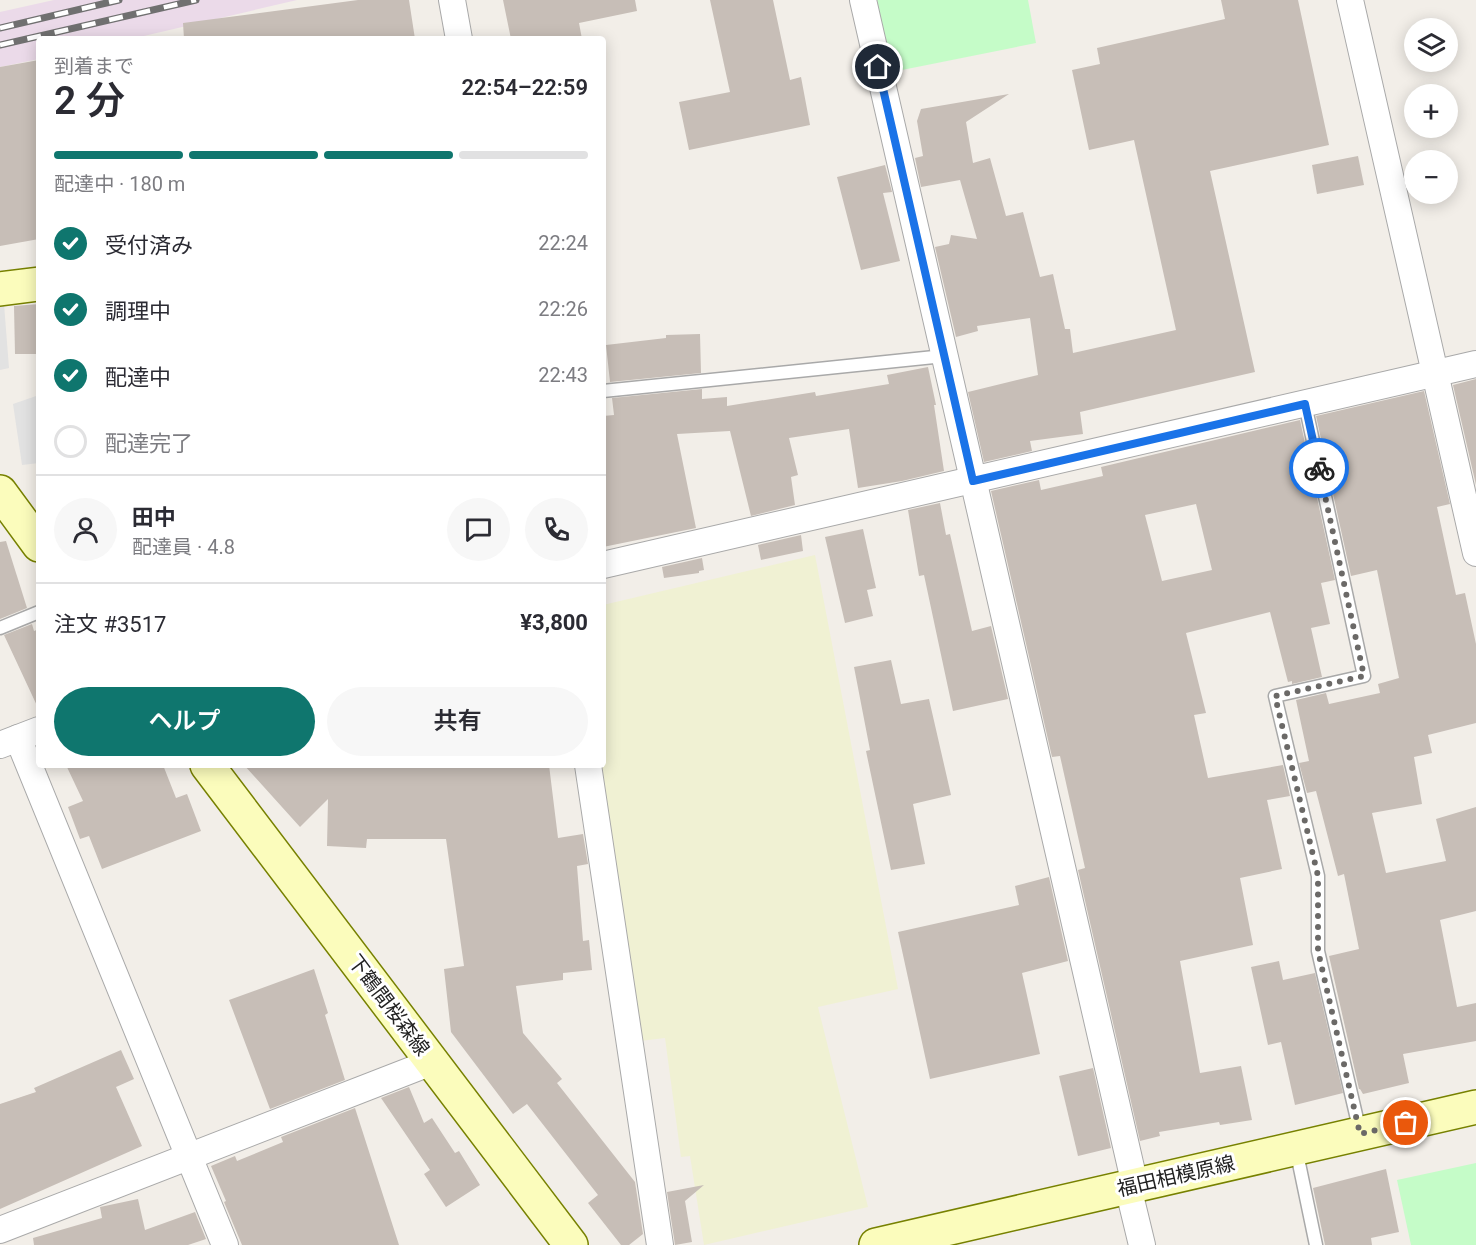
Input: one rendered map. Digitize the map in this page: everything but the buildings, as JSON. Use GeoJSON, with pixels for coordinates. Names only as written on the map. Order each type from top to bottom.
{"type":"FeatureCollection","features":[{"type":"Feature","properties":{"kind":"street"},"geometry":{"type":"LineString","coordinates":[[452,0],[458,36]]}},
{"type":"Feature","properties":{"kind":"street"},"geometry":{"type":"LineString","coordinates":[[863,0],[1131,1186],[1142,1245]]}},
{"type":"Feature","properties":{"kind":"street"},"geometry":{"type":"LineString","coordinates":[[1350,0],[1476,553]]}},
{"type":"Feature","properties":{"kind":"street"},"geometry":{"type":"LineString","coordinates":[[0,289],[36,284]]}},
{"type":"Feature","properties":{"kind":"street"},"geometry":{"type":"LineString","coordinates":[[606,564],[1476,364]]}},
{"type":"Feature","properties":{"kind":"street"},"geometry":{"type":"LineString","coordinates":[[0,492],[36,541]]}},
{"type":"Feature","properties":{"kind":"street"},"geometry":{"type":"LineString","coordinates":[[19,738],[225,1245]]}},
{"type":"Feature","properties":{"kind":"street","name":"下鶴間桜森線"},"geometry":{"type":"LineString","coordinates":[[209,768],[571,1245]]}},
{"type":"Feature","properties":{"kind":"street"},"geometry":{"type":"LineString","coordinates":[[588,768],[660,1245]]}},
{"type":"Feature","properties":{"kind":"street"},"geometry":{"type":"LineString","coordinates":[[0,1230],[432,1062]]}},
{"type":"Feature","properties":{"kind":"street","name":"福田相模原線"},"geometry":{"type":"LineString","coordinates":[[876,1245],[1476,1107]]}},
{"type":"Feature","properties":{"kind":"lane"},"geometry":{"type":"LineString","coordinates":[[606,391],[944,356]]}},
{"type":"Feature","properties":{"kind":"lane"},"geometry":{"type":"LineString","coordinates":[[1305,404],[1364,676],[1275,696],[1318,876],[1318,951],[1360,1134]]}},
{"type":"Feature","properties":{"kind":"lane"},"geometry":{"type":"LineString","coordinates":[[0,628],[36,613]]}},
{"type":"Feature","properties":{"kind":"lane"},"geometry":{"type":"LineString","coordinates":[[1296,1149],[1316,1245]]}},
{"type":"Feature","properties":{"kind":"shaded area"},"geometry":{"type":"Polygon","coordinates":[[[54,0],[297,0],[144,36],[36,36],[36,60],[0,67],[0,12],[54,0]]]}},
{"type":"Feature","properties":{"kind":"shaded area"},"geometry":{"type":"Polygon","coordinates":[[[4,304],[9,368],[0,370],[0,305],[4,304]]]}},
{"type":"Feature","properties":{"kind":"shaded area"},"geometry":{"type":"Polygon","coordinates":[[[36,396],[36,463],[22,465],[13,404],[36,396]]]}},
{"type":"Feature","properties":{"kind":"green space"},"geometry":{"type":"Polygon","coordinates":[[[877,0],[1028,0],[1036,43],[892,72],[877,0]]]}},
{"type":"Feature","properties":{"kind":"green space"},"geometry":{"type":"Polygon","coordinates":[[[815,555],[898,989],[818,1007],[868,1207],[704,1245],[690,1156],[681,1157],[665,1038],[640,1041],[599,768],[606,768],[606,604],[815,555]]]}},
{"type":"Feature","properties":{"kind":"green space"},"geometry":{"type":"Polygon","coordinates":[[[1476,1163],[1476,1245],[1411,1245],[1397,1180],[1476,1163]]]}},
{"type":"Feature","properties":{"kind":"railway"},"geometry":{"type":"LineString","coordinates":[[0,28],[119,0]]}},
{"type":"Feature","properties":{"kind":"railway"},"geometry":{"type":"LineString","coordinates":[[39,36],[196,0]]}},
{"type":"Feature","properties":{"kind":"railway"},"geometry":{"type":"LineString","coordinates":[[0,45],[36,37]]}},
{"type":"Feature","properties":{"kind":"way so far"},"geometry":{"type":"LineString","coordinates":[[1319,468],[1364,676],[1275,696],[1318,876],[1318,951],[1360,1134],[1406,1123]]}},
{"type":"Feature","properties":{"kind":"route"},"geometry":{"type":"LineString","coordinates":[[878,67],[973,481],[1305,404],[1319,468]]}}]}
